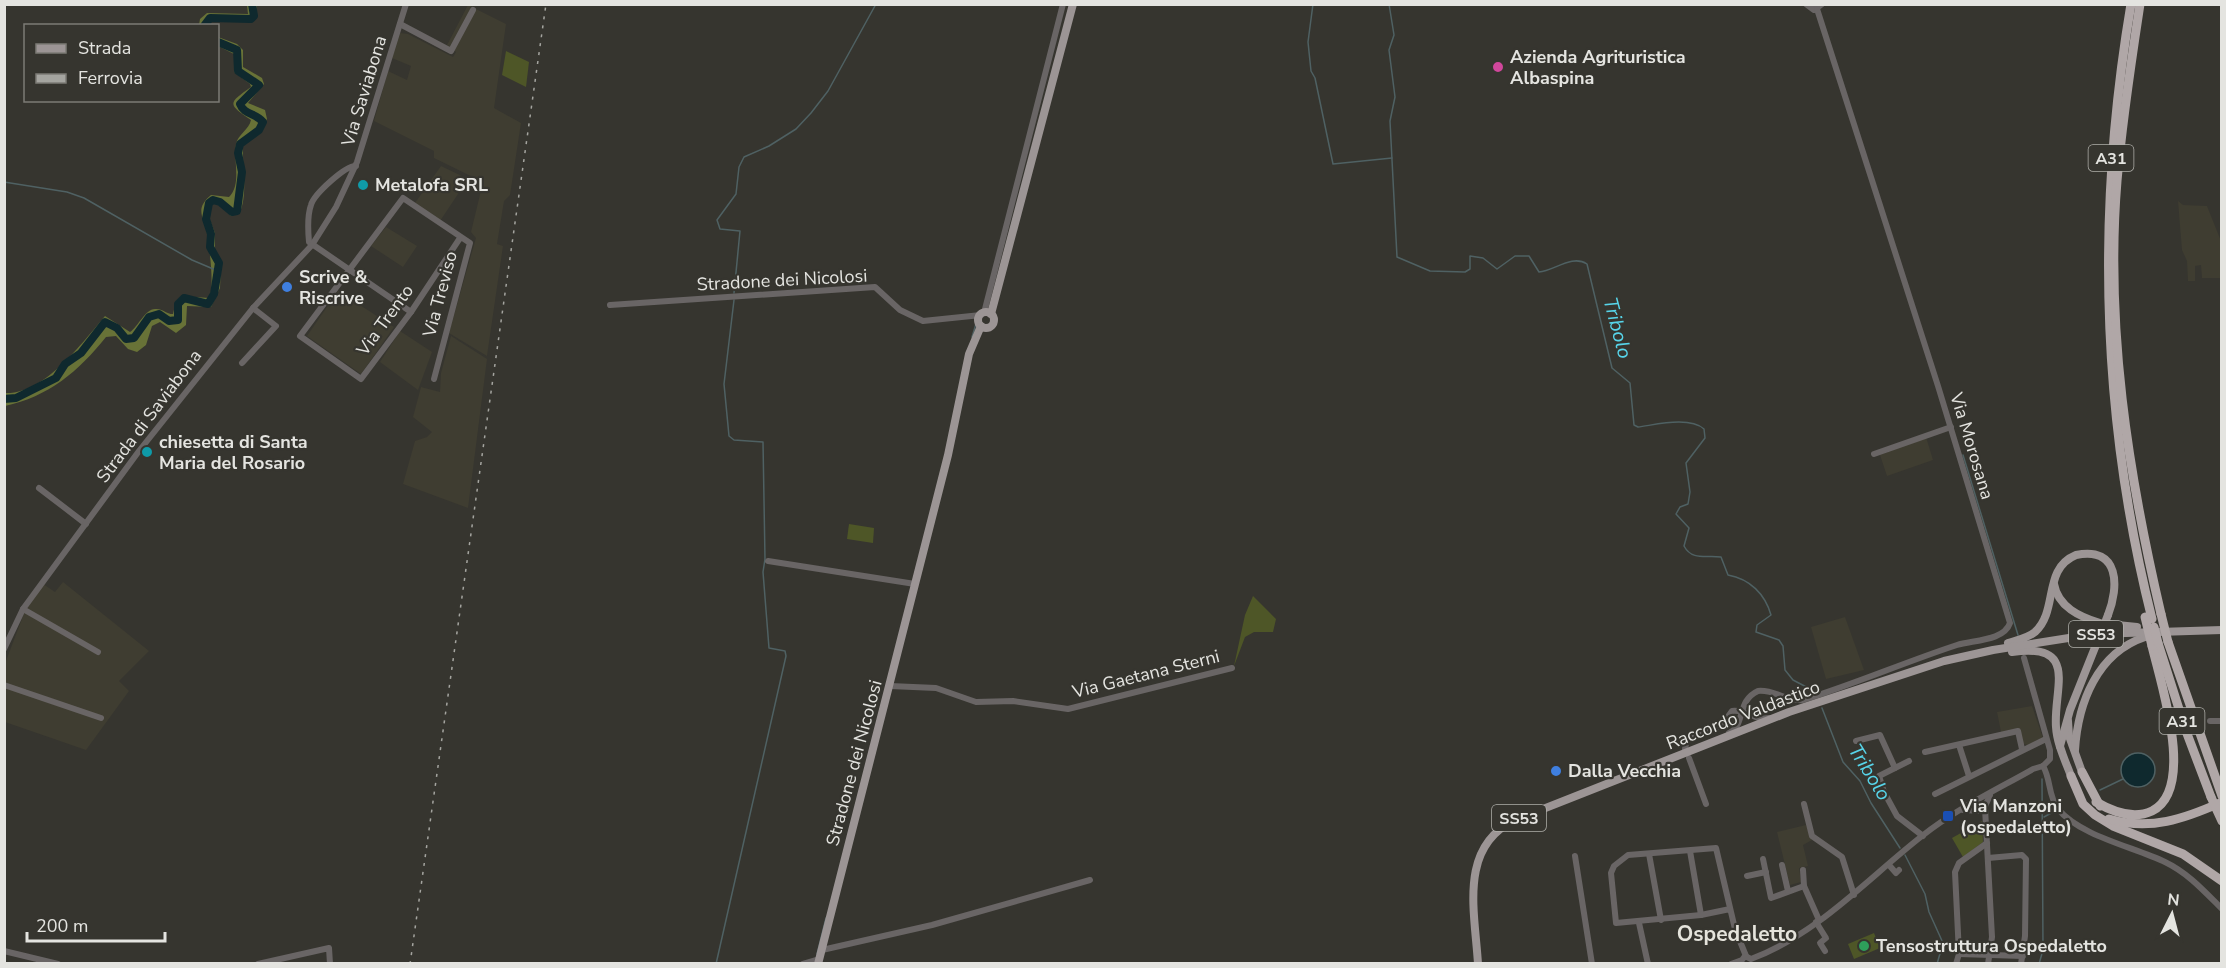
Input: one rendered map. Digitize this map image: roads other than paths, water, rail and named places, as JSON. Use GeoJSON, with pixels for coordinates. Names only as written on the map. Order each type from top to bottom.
{"type":"FeatureCollection","features":[{"type":"Feature","properties":{"kind":"highway","name":"A31"},"geometry":{"type":"LineString","coordinates":[[2131,4],[2111,147],[2106,277],[2114,418],[2148,618],[2162,641],[2222,796]]}},
{"type":"Feature","properties":{"kind":"highway","name":"A31"},"geometry":{"type":"LineString","coordinates":[[2096,802],[2121,813],[2144,814],[2162,805],[2172,786],[2175,771],[2161,614],[2134,491],[2124,415],[2116,311],[2117,182],[2126,96],[2140,4]]}},
{"type":"Feature","properties":{"kind":"highway","name":"A31"},"geometry":{"type":"LineString","coordinates":[[2162,641],[2186,731],[2211,797],[2219,805],[2222,821]]}},
{"type":"Feature","properties":{"kind":"highway"},"geometry":{"type":"LineString","coordinates":[[2082,772],[2096,802],[2106,812],[2139,825]]}},
{"type":"Feature","properties":{"kind":"highway"},"geometry":{"type":"LineString","coordinates":[[2071,776],[2084,804],[2095,815],[2113,826],[2183,854],[2222,881]]}},
{"type":"Feature","properties":{"kind":"highway"},"geometry":{"type":"LineString","coordinates":[[2095,815],[2125,824],[2139,825],[2172,822],[2219,805]]}},
{"type":"Feature","properties":{"kind":"main road","name":"Stradone dei Nicolosi"},"geometry":{"type":"LineString","coordinates":[[819,961],[948,455],[969,354],[985,314],[1072,4]]}},
{"type":"Feature","properties":{"kind":"main road","name":"Stradone dei Nicolosi"},"geometry":{"type":"LineString","coordinates":[[981,326],[985,328],[992,325],[994,321],[985,314]]}},
{"type":"Feature","properties":{"kind":"main road"},"geometry":{"type":"LineString","coordinates":[[1972,654],[2034,632],[2046,614],[2054,577],[2060,566],[2072,556],[2084,553],[2102,558],[2113,570],[2116,581],[2115,593],[2068,718],[2060,747]]}},
{"type":"Feature","properties":{"kind":"main road"},"geometry":{"type":"LineString","coordinates":[[2054,577],[2056,594],[2065,606],[2079,615],[2103,623],[2142,627]]}},
{"type":"Feature","properties":{"kind":"main road"},"geometry":{"type":"LineString","coordinates":[[2168,626],[2222,630]]}},
{"type":"Feature","properties":{"kind":"main road","name":"SS53"},"geometry":{"type":"LineString","coordinates":[[1972,654],[2094,634],[2164,630],[2222,630]]}},
{"type":"Feature","properties":{"kind":"main road"},"geometry":{"type":"LineString","coordinates":[[2162,641],[2222,630]]}},
{"type":"Feature","properties":{"kind":"main road"},"geometry":{"type":"LineString","coordinates":[[2075,750],[2081,708],[2097,675],[2115,652],[2130,642],[2145,637]]}},
{"type":"Feature","properties":{"kind":"main road"},"geometry":{"type":"LineString","coordinates":[[1951,659],[2029,650],[2047,656],[2056,665],[2061,677],[2056,723],[2060,747],[2071,776]]}},
{"type":"Feature","properties":{"kind":"main road","name":"Raccordo Valdastico"},"geometry":{"type":"LineString","coordinates":[[1693,753],[1820,701],[1972,654]]}},
{"type":"Feature","properties":{"kind":"main road","name":"Raccordo Valdastico"},"geometry":{"type":"LineString","coordinates":[[1478,963],[1473,879],[1478,858],[1491,837],[1515,820],[1853,691]]}},
{"type":"Feature","properties":{"kind":"main road"},"geometry":{"type":"LineString","coordinates":[[2068,718],[2069,736],[2082,772]]}},
{"type":"Feature","properties":{"kind":"street","name":"Via Saviabona"},"geometry":{"type":"LineString","coordinates":[[253,308],[312,245],[336,207],[356,166],[406,4]]}},
{"type":"Feature","properties":{"kind":"street","name":"Stradone dei Nicolosi"},"geometry":{"type":"LineString","coordinates":[[610,305],[875,287],[900,310],[923,321],[985,314],[1063,4]]}},
{"type":"Feature","properties":{"kind":"street","name":"Via Morosana"},"geometry":{"type":"LineString","coordinates":[[1748,698],[1753,693],[1763,690],[1792,700],[1803,700],[1958,645],[1998,635],[2008,628],[2009,617],[1819,7],[1810,8],[1806,4]]}},
{"type":"Feature","properties":{"kind":"street","name":"Via Saviabona"},"geometry":{"type":"LineString","coordinates":[[400,24],[451,51],[473,10]]}},
{"type":"Feature","properties":{"kind":"street","name":"Via Saviabona"},"geometry":{"type":"LineString","coordinates":[[312,245],[308,233],[310,205],[324,188],[347,167],[356,166]]}},
{"type":"Feature","properties":{"kind":"street","name":"Via Treviso"},"geometry":{"type":"LineString","coordinates":[[350,270],[403,198],[470,243],[434,379]]}},
{"type":"Feature","properties":{"kind":"street","name":"Via Trento"},"geometry":{"type":"LineString","coordinates":[[350,270],[300,336],[361,379],[411,312],[460,238]]}},
{"type":"Feature","properties":{"kind":"street"},"geometry":{"type":"LineString","coordinates":[[312,245],[411,312]]}},
{"type":"Feature","properties":{"kind":"street"},"geometry":{"type":"LineString","coordinates":[[243,363],[276,326],[253,308]]}},
{"type":"Feature","properties":{"kind":"street","name":"Strada di Saviabona"},"geometry":{"type":"LineString","coordinates":[[4,649],[23,609],[139,451],[253,308]]}},
{"type":"Feature","properties":{"kind":"street"},"geometry":{"type":"LineString","coordinates":[[1874,454],[1951,427]]}},
{"type":"Feature","properties":{"kind":"street"},"geometry":{"type":"LineString","coordinates":[[39,488],[86,524]]}},
{"type":"Feature","properties":{"kind":"street"},"geometry":{"type":"LineString","coordinates":[[768,561],[915,584]]}},
{"type":"Feature","properties":{"kind":"street"},"geometry":{"type":"LineString","coordinates":[[23,609],[98,652]]}},
{"type":"Feature","properties":{"kind":"street"},"geometry":{"type":"LineString","coordinates":[[1731,963],[1747,960],[1782,946],[1854,895],[1923,836],[1992,792],[2033,769],[2043,766],[2051,755],[2024,658]]}},
{"type":"Feature","properties":{"kind":"street","name":"Via Gaetana Sterni"},"geometry":{"type":"LineString","coordinates":[[890,686],[936,688],[976,702],[1014,701],[1068,709],[1232,668]]}},
{"type":"Feature","properties":{"kind":"street"},"geometry":{"type":"LineString","coordinates":[[4,685],[101,718]]}},
{"type":"Feature","properties":{"kind":"street"},"geometry":{"type":"LineString","coordinates":[[1706,804],[1693,753],[1733,731],[1748,698]]}},
{"type":"Feature","properties":{"kind":"street"},"geometry":{"type":"LineString","coordinates":[[1748,698],[1751,714],[1750,728]]}},
{"type":"Feature","properties":{"kind":"street"},"geometry":{"type":"LineString","coordinates":[[1685,749],[1687,739],[1722,725],[1730,712],[1741,710],[1765,719],[1820,701]]}},
{"type":"Feature","properties":{"kind":"street"},"geometry":{"type":"LineString","coordinates":[[1750,728],[1799,713]]}},
{"type":"Feature","properties":{"kind":"street"},"geometry":{"type":"LineString","coordinates":[[1740,718],[1750,728]]}},
{"type":"Feature","properties":{"kind":"street"},"geometry":{"type":"LineString","coordinates":[[2210,721],[2222,721]]}},
{"type":"Feature","properties":{"kind":"street"},"geometry":{"type":"LineString","coordinates":[[1925,752],[2018,731],[2022,749]]}},
{"type":"Feature","properties":{"kind":"street"},"geometry":{"type":"LineString","coordinates":[[1856,741],[1880,735],[1894,768]]}},
{"type":"Feature","properties":{"kind":"street"},"geometry":{"type":"LineString","coordinates":[[1935,794],[2046,739]]}},
{"type":"Feature","properties":{"kind":"street"},"geometry":{"type":"LineString","coordinates":[[1959,745],[1969,776]]}},
{"type":"Feature","properties":{"kind":"street"},"geometry":{"type":"LineString","coordinates":[[1909,760],[1879,776],[1884,792],[1897,816],[1923,836]]}},
{"type":"Feature","properties":{"kind":"street"},"geometry":{"type":"LineString","coordinates":[[2043,766],[2049,791],[2058,808],[2070,821],[2166,862],[2199,885],[2222,909]]}},
{"type":"Feature","properties":{"kind":"street"},"geometry":{"type":"LineString","coordinates":[[1982,809],[1992,792]]}},
{"type":"Feature","properties":{"kind":"street"},"geometry":{"type":"LineString","coordinates":[[1978,801],[1985,820],[1988,858],[1992,937],[1988,963]]}},
{"type":"Feature","properties":{"kind":"street"},"geometry":{"type":"LineString","coordinates":[[1978,801],[1982,809]]}},
{"type":"Feature","properties":{"kind":"street"},"geometry":{"type":"LineString","coordinates":[[1804,804],[1812,837],[1842,857],[1854,895]]}},
{"type":"Feature","properties":{"kind":"street"},"geometry":{"type":"LineString","coordinates":[[1962,810],[1982,809]]}},
{"type":"Feature","properties":{"kind":"street"},"geometry":{"type":"LineString","coordinates":[[1956,963],[1959,954],[1955,872],[1959,863],[1987,843]]}},
{"type":"Feature","properties":{"kind":"street"},"geometry":{"type":"LineString","coordinates":[[1730,909],[1639,923],[1616,923],[1610,879],[1614,866],[1628,855],[1717,850],[1730,909],[1747,960]]}},
{"type":"Feature","properties":{"kind":"street"},"geometry":{"type":"LineString","coordinates":[[1690,851],[1701,915]]}},
{"type":"Feature","properties":{"kind":"street"},"geometry":{"type":"LineString","coordinates":[[1649,855],[1661,920]]}},
{"type":"Feature","properties":{"kind":"street"},"geometry":{"type":"LineString","coordinates":[[1959,954],[2022,960],[2026,859],[2022,855],[1988,858]]}},
{"type":"Feature","properties":{"kind":"street"},"geometry":{"type":"LineString","coordinates":[[1575,856],[1592,963]]}},
{"type":"Feature","properties":{"kind":"street"},"geometry":{"type":"LineString","coordinates":[[1763,859],[1771,898],[1804,886]]}},
{"type":"Feature","properties":{"kind":"street"},"geometry":{"type":"LineString","coordinates":[[1782,865],[1788,891]]}},
{"type":"Feature","properties":{"kind":"street"},"geometry":{"type":"LineString","coordinates":[[1889,865],[1899,874]]}},
{"type":"Feature","properties":{"kind":"street"},"geometry":{"type":"LineString","coordinates":[[1803,870],[1804,886],[1827,938],[1820,943],[1825,951]]}},
{"type":"Feature","properties":{"kind":"street"},"geometry":{"type":"LineString","coordinates":[[1747,876],[1766,872]]}},
{"type":"Feature","properties":{"kind":"street"},"geometry":{"type":"LineString","coordinates":[[822,950],[932,925],[1090,880]]}},
{"type":"Feature","properties":{"kind":"street"},"geometry":{"type":"LineString","coordinates":[[1639,923],[1648,963]]}},
{"type":"Feature","properties":{"kind":"street"},"geometry":{"type":"LineString","coordinates":[[258,963],[329,948],[330,963]]}},
{"type":"Feature","properties":{"kind":"street"},"geometry":{"type":"LineString","coordinates":[[4,951],[58,963]]}},
{"type":"Feature","properties":{"kind":"street"},"geometry":{"type":"LineString","coordinates":[[803,963],[819,961]]}},
{"type":"Feature","properties":{"kind":"water"},"geometry":{"type":"Polygon","coordinates":[[[2138,753],[2150,758],[2155,770],[2150,782],[2138,787],[2126,782],[2121,770],[2126,758],[2138,753]]]}},
{"type":"Feature","properties":{"kind":"waterway"},"geometry":{"type":"LineString","coordinates":[[206,24],[210,18],[251,19],[254,16],[252,4]]}},
{"type":"Feature","properties":{"kind":"waterway"},"geometry":{"type":"LineString","coordinates":[[734,293],[740,231],[720,229],[717,220],[736,194],[739,167],[744,157],[769,146],[796,129],[811,113],[828,91],[876,4]]}},
{"type":"Feature","properties":{"kind":"waterway"},"geometry":{"type":"LineString","coordinates":[[1313,4],[1308,42],[1311,71],[1315,78],[1333,164],[1392,158]]}},
{"type":"Feature","properties":{"kind":"waterway","name":"Tribolo"},"geometry":{"type":"LineString","coordinates":[[1389,4],[1394,35],[1389,50],[1395,97],[1390,121],[1397,257],[1430,271],[1465,272],[1470,269],[1470,256],[1483,258],[1497,269],[1515,256],[1529,256],[1539,272],[1569,262],[1581,261],[1587,264],[1612,368],[1630,383],[1634,425],[1638,427],[1681,422],[1698,425],[1704,429],[1705,438],[1686,463],[1690,492],[1688,504],[1680,507],[1676,514],[1689,528],[1684,546],[1695,556],[1721,557],[1728,575],[1750,584],[1761,594],[1771,615],[1757,625],[1756,632],[1779,640],[1783,646],[1785,670],[1793,680],[1816,692]]}},
{"type":"Feature","properties":{"kind":"waterway"},"geometry":{"type":"LineString","coordinates":[[4,399],[16,398],[56,378],[65,364],[81,353],[105,322],[117,328],[126,339],[134,338],[149,317],[159,314],[169,321],[178,320],[178,304],[184,298],[208,304],[214,294],[219,263],[210,247],[211,234],[206,219],[209,203],[213,200],[220,202],[232,212],[237,211],[242,172],[238,153],[240,144],[259,130],[263,122],[244,110],[240,104],[259,85],[238,71],[237,50],[219,42]]}},
{"type":"Feature","properties":{"kind":"waterway"},"geometry":{"type":"LineString","coordinates":[[4,182],[67,192],[84,198],[192,260],[218,271]]}},
{"type":"Feature","properties":{"kind":"waterway"},"geometry":{"type":"LineString","coordinates":[[716,964],[786,656],[785,651],[769,648],[763,572],[765,559],[763,442],[734,440],[729,436],[724,384],[734,300]]}},
{"type":"Feature","properties":{"kind":"waterway"},"geometry":{"type":"LineString","coordinates":[[972,337],[976,324]]}},
{"type":"Feature","properties":{"kind":"waterway"},"geometry":{"type":"LineString","coordinates":[[1963,455],[2018,635]]}},
{"type":"Feature","properties":{"kind":"waterway","name":"Tribolo"},"geometry":{"type":"LineString","coordinates":[[1822,708],[1843,762],[1860,781],[1871,803],[1900,848]]}},
{"type":"Feature","properties":{"kind":"waterway"},"geometry":{"type":"LineString","coordinates":[[2039,964],[2043,950],[2042,779]]}},
{"type":"Feature","properties":{"kind":"waterway"},"geometry":{"type":"LineString","coordinates":[[2100,790],[2123,779]]}},
{"type":"Feature","properties":{"kind":"waterway"},"geometry":{"type":"LineString","coordinates":[[2044,817],[2053,812]]}},
{"type":"Feature","properties":{"kind":"waterway","name":"Tribolo"},"geometry":{"type":"LineString","coordinates":[[1905,855],[1925,894],[1929,912],[1943,943],[1937,964]]}},
{"type":"Feature","properties":{"kind":"waterway"},"geometry":{"type":"LineString","coordinates":[[817,954],[826,918]]}},
{"type":"Feature","properties":{"kind":"railway"},"geometry":{"type":"LineString","coordinates":[[410,964],[546,4]]}},
{"type":"Feature","properties":{"kind":"place","name":"Azienda Agrituristica Albaspina"},"geometry":{"type":"Point","coordinates":[1498,67]}},
{"type":"Feature","properties":{"kind":"place","name":"Metalofa SRL"},"geometry":{"type":"Point","coordinates":[363,185]}},
{"type":"Feature","properties":{"kind":"place","name":"Scrive & Riscrive"},"geometry":{"type":"Point","coordinates":[287,287]}},
{"type":"Feature","properties":{"kind":"place","name":"chiesetta di Santa Maria del Rosario"},"geometry":{"type":"Point","coordinates":[147,452]}},
{"type":"Feature","properties":{"kind":"place","name":"Dalla Vecchia"},"geometry":{"type":"Point","coordinates":[1556,771]}},
{"type":"Feature","properties":{"kind":"place","name":"Via Manzoni (ospedaletto)"},"geometry":{"type":"Point","coordinates":[1948,816]}},
{"type":"Feature","properties":{"kind":"place","name":"Tensostruttura Ospedaletto"},"geometry":{"type":"Point","coordinates":[1864,946]}},
{"type":"Feature","properties":{"kind":"district","name":"Ospedaletto"},"geometry":{"type":"Point","coordinates":[1737,934]}}]}
